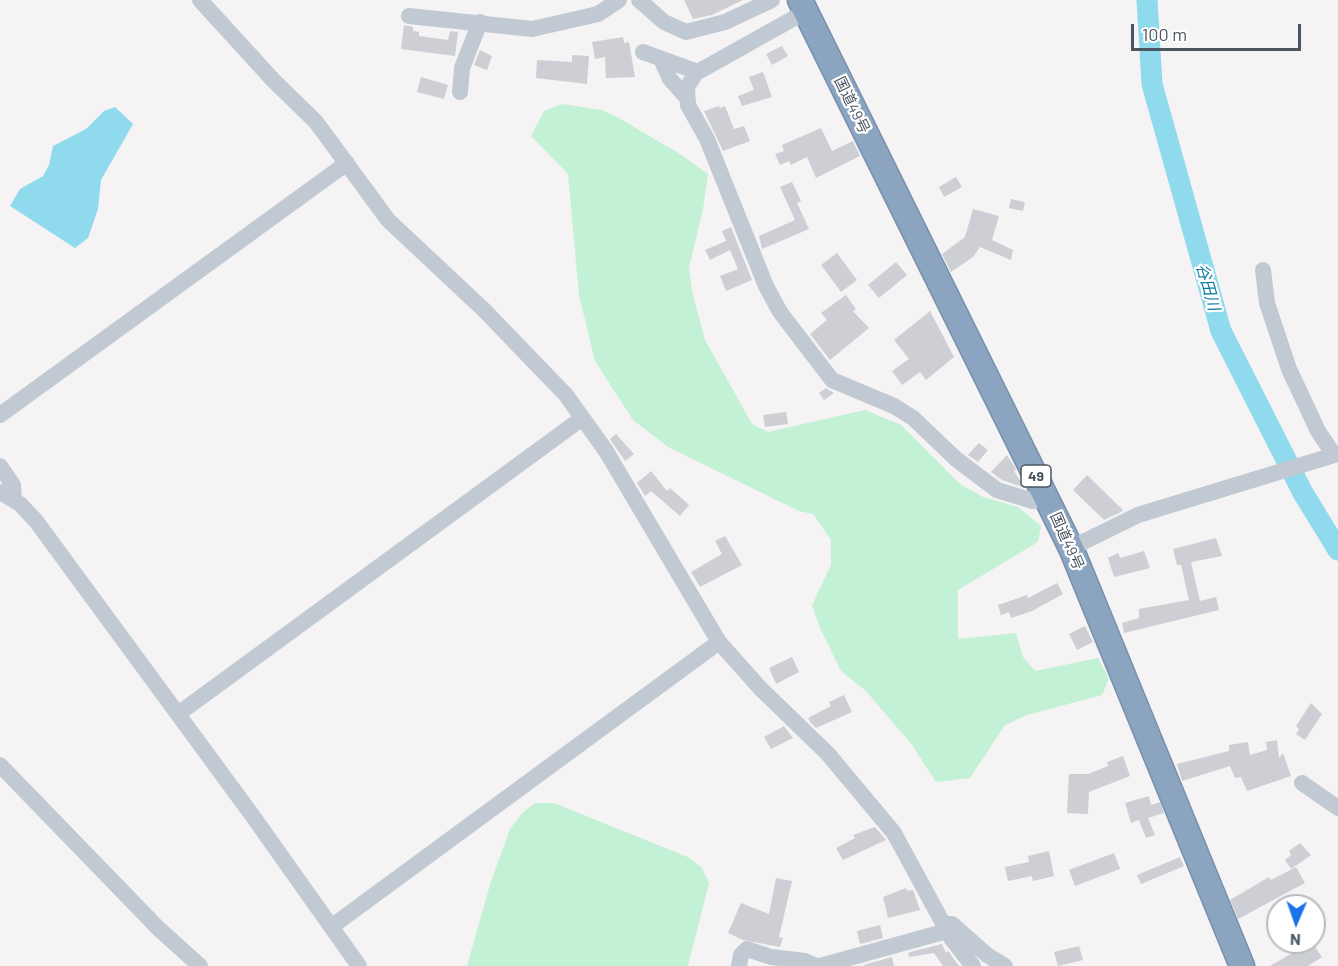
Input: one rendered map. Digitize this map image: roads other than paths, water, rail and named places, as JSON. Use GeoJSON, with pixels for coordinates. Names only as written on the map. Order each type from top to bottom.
{"type":"FeatureCollection","features":[{"type":"Feature","properties":{"kind":"highway","name":"国道49号"},"geometry":{"type":"LineString","coordinates":[[802,6],[1071,548],[1242,966]]}},
{"type":"Feature","properties":{"kind":"street"},"geometry":{"type":"LineString","coordinates":[[200,0],[273,80],[316,122],[388,220],[484,310],[566,395],[606,451],[719,642],[760,688],[828,754],[894,833],[957,949],[973,966]]}},
{"type":"Feature","properties":{"kind":"street"},"geometry":{"type":"LineString","coordinates":[[409,16],[480,22],[524,29],[540,28],[598,14],[619,0]]}},
{"type":"Feature","properties":{"kind":"street"},"geometry":{"type":"LineString","coordinates":[[639,0],[664,22],[686,32],[725,22],[772,0]]}},
{"type":"Feature","properties":{"kind":"street"},"geometry":{"type":"LineString","coordinates":[[687,98],[689,81],[698,72],[802,6]]}},
{"type":"Feature","properties":{"kind":"street"},"geometry":{"type":"LineString","coordinates":[[460,92],[462,68],[480,22]]}},
{"type":"Feature","properties":{"kind":"street"},"geometry":{"type":"LineString","coordinates":[[643,52],[698,72]]}},
{"type":"Feature","properties":{"kind":"street"},"geometry":{"type":"LineString","coordinates":[[661,59],[670,79],[687,98],[695,119],[707,138],[766,286],[780,312],[826,374],[840,384],[894,406],[913,418],[956,459],[997,490],[1034,501],[1047,497]]}},
{"type":"Feature","properties":{"kind":"street"},"geometry":{"type":"LineString","coordinates":[[0,415],[347,163]]}},
{"type":"Feature","properties":{"kind":"street"},"geometry":{"type":"LineString","coordinates":[[1071,548],[1138,515],[1334,455],[1318,431],[1289,369],[1266,303],[1263,270]]}},
{"type":"Feature","properties":{"kind":"street"},"geometry":{"type":"LineString","coordinates":[[178,714],[581,419]]}},
{"type":"Feature","properties":{"kind":"street"},"geometry":{"type":"LineString","coordinates":[[0,466],[13,485],[7,496],[36,520],[359,966]]}},
{"type":"Feature","properties":{"kind":"street"},"geometry":{"type":"LineString","coordinates":[[331,927],[719,642]]}},
{"type":"Feature","properties":{"kind":"street"},"geometry":{"type":"LineString","coordinates":[[0,765],[150,921],[200,966]]}},
{"type":"Feature","properties":{"kind":"street"},"geometry":{"type":"LineString","coordinates":[[1302,783],[1338,808]]}},
{"type":"Feature","properties":{"kind":"street"},"geometry":{"type":"LineString","coordinates":[[820,966],[952,924],[987,955],[1005,966]]}},
{"type":"Feature","properties":{"kind":"street"},"geometry":{"type":"LineString","coordinates":[[739,966],[741,955],[747,949],[771,957],[805,961],[816,966]]}},
{"type":"Feature","properties":{"kind":"water"},"geometry":{"type":"Polygon","coordinates":[[[115,107],[133,124],[101,180],[98,209],[88,238],[75,248],[10,206],[20,189],[43,176],[49,165],[53,146],[86,129],[104,111],[115,107]]]}},
{"type":"Feature","properties":{"kind":"waterway","name":"谷田川"},"geometry":{"type":"LineString","coordinates":[[1147,0],[1152,84],[1221,331],[1303,493],[1338,550]]}}]}
